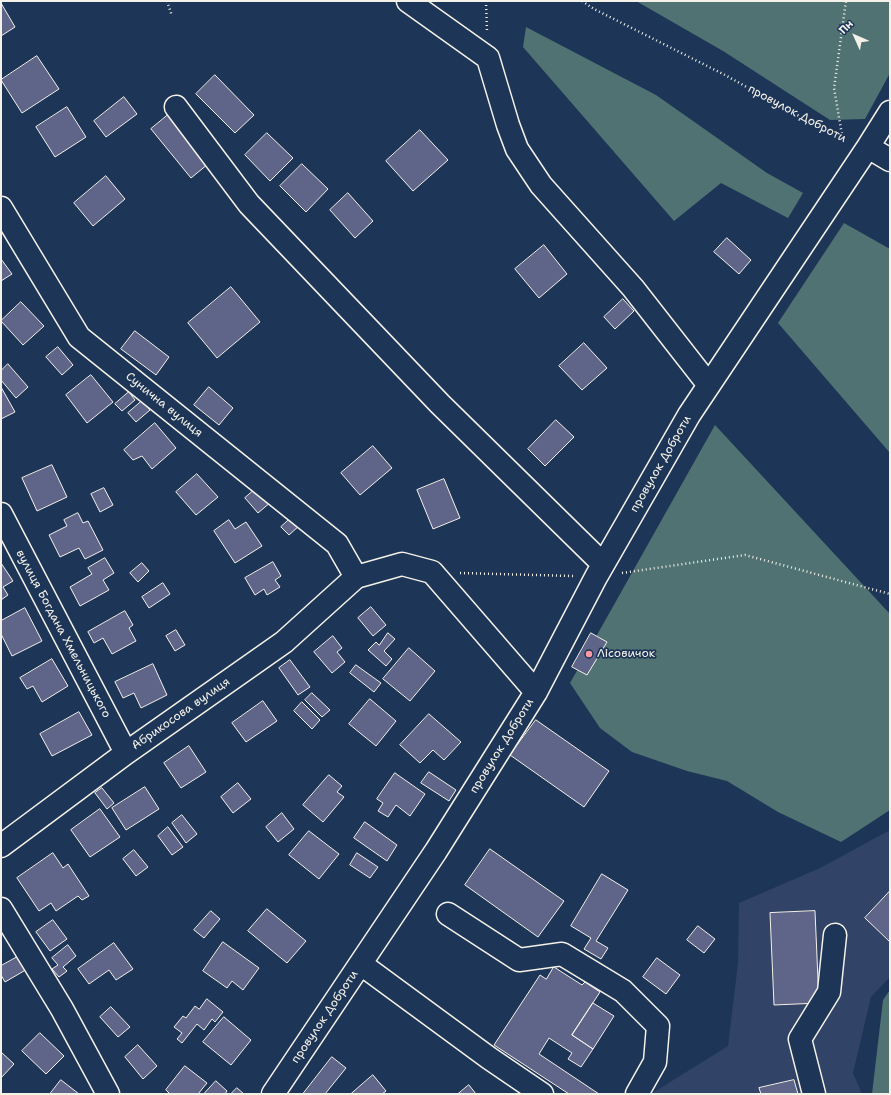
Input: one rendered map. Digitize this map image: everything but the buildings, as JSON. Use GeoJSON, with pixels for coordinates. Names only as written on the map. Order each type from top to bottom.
{"type":"FeatureCollection","features":[{"type":"Feature","properties":{"kind":"street"},"geometry":{"type":"LineString","coordinates":[[408,1],[488,58],[508,125],[517,149],[541,185],[633,288],[708,384]]}},
{"type":"Feature","properties":{"kind":"street"},"geometry":{"type":"LineString","coordinates":[[176,107],[249,204],[600,570]]}},
{"type":"Feature","properties":{"kind":"street"},"geometry":{"type":"LineString","coordinates":[[890,112],[868,147],[890,160]]}},
{"type":"Feature","properties":{"kind":"street","name":"провулок Доброти"},"geometry":{"type":"LineString","coordinates":[[273,1094],[436,851],[536,692],[600,570],[708,384],[868,147]]}},
{"type":"Feature","properties":{"kind":"street","name":"Сунична вулиця"},"geometry":{"type":"LineString","coordinates":[[1,208],[79,337],[337,544],[356,577]]}},
{"type":"Feature","properties":{"kind":"street","name":"вулиця Богдана Хмельницького"},"geometry":{"type":"LineString","coordinates":[[1,514],[126,753]]}},
{"type":"Feature","properties":{"kind":"street"},"geometry":{"type":"LineString","coordinates":[[356,577],[402,564],[432,572],[536,692]]}},
{"type":"Feature","properties":{"kind":"street","name":"Абрикосова вулиця"},"geometry":{"type":"LineString","coordinates":[[1,846],[126,753],[284,642],[356,577]]}},
{"type":"Feature","properties":{"kind":"street"},"geometry":{"type":"LineString","coordinates":[[1,909],[62,1009],[108,1094]]}},
{"type":"Feature","properties":{"kind":"street"},"geometry":{"type":"LineString","coordinates":[[448,914],[519,960],[562,954],[623,991],[658,1026],[655,1062],[637,1094]]}},
{"type":"Feature","properties":{"kind":"street"},"geometry":{"type":"LineString","coordinates":[[814,1094],[800,1039],[828,992],[834,935]]}},
{"type":"Feature","properties":{"kind":"street"},"geometry":{"type":"LineString","coordinates":[[360,964],[489,1058],[542,1094]]}},
{"type":"Feature","properties":{"kind":"path"},"geometry":{"type":"LineString","coordinates":[[167,1],[172,16]]}},
{"type":"Feature","properties":{"kind":"path","name":"провулок Доброти"},"geometry":{"type":"LineString","coordinates":[[582,1],[594,9],[725,75],[844,142],[868,147]]}},
{"type":"Feature","properties":{"kind":"path"},"geometry":{"type":"LineString","coordinates":[[844,142],[834,88],[846,1]]}},
{"type":"Feature","properties":{"kind":"path"},"geometry":{"type":"LineString","coordinates":[[432,572],[600,570],[745,555],[890,594]]}},
{"type":"Feature","properties":{"kind":"shaded area"},"geometry":{"type":"Polygon","coordinates":[[[890,830],[890,977],[871,997],[853,1073],[862,1094],[653,1094],[728,1046],[738,963],[739,903],[820,868],[890,830]]]}},
{"type":"Feature","properties":{"kind":"green space"},"geometry":{"type":"Polygon","coordinates":[[[636,1],[890,1],[890,73],[865,119],[830,120],[723,51],[636,1]]]}},
{"type":"Feature","properties":{"kind":"green space"},"geometry":{"type":"Polygon","coordinates":[[[526,27],[656,95],[767,173],[803,193],[788,218],[721,183],[674,221],[523,47],[526,27]]]}},
{"type":"Feature","properties":{"kind":"green space"},"geometry":{"type":"Polygon","coordinates":[[[844,223],[890,249],[890,453],[778,323],[844,223]]]}},
{"type":"Feature","properties":{"kind":"green space"},"geometry":{"type":"Polygon","coordinates":[[[715,425],[890,614],[890,810],[841,842],[778,812],[727,781],[687,771],[632,752],[600,728],[570,683],[715,425]]]}},
{"type":"Feature","properties":{"kind":"green space"},"geometry":{"type":"Polygon","coordinates":[[[890,990],[890,1094],[872,1094],[883,1000],[890,990]]]}},
{"type":"Feature","properties":{"kind":"place","name":"Лісовичок"},"geometry":{"type":"Point","coordinates":[589,654]}}]}
